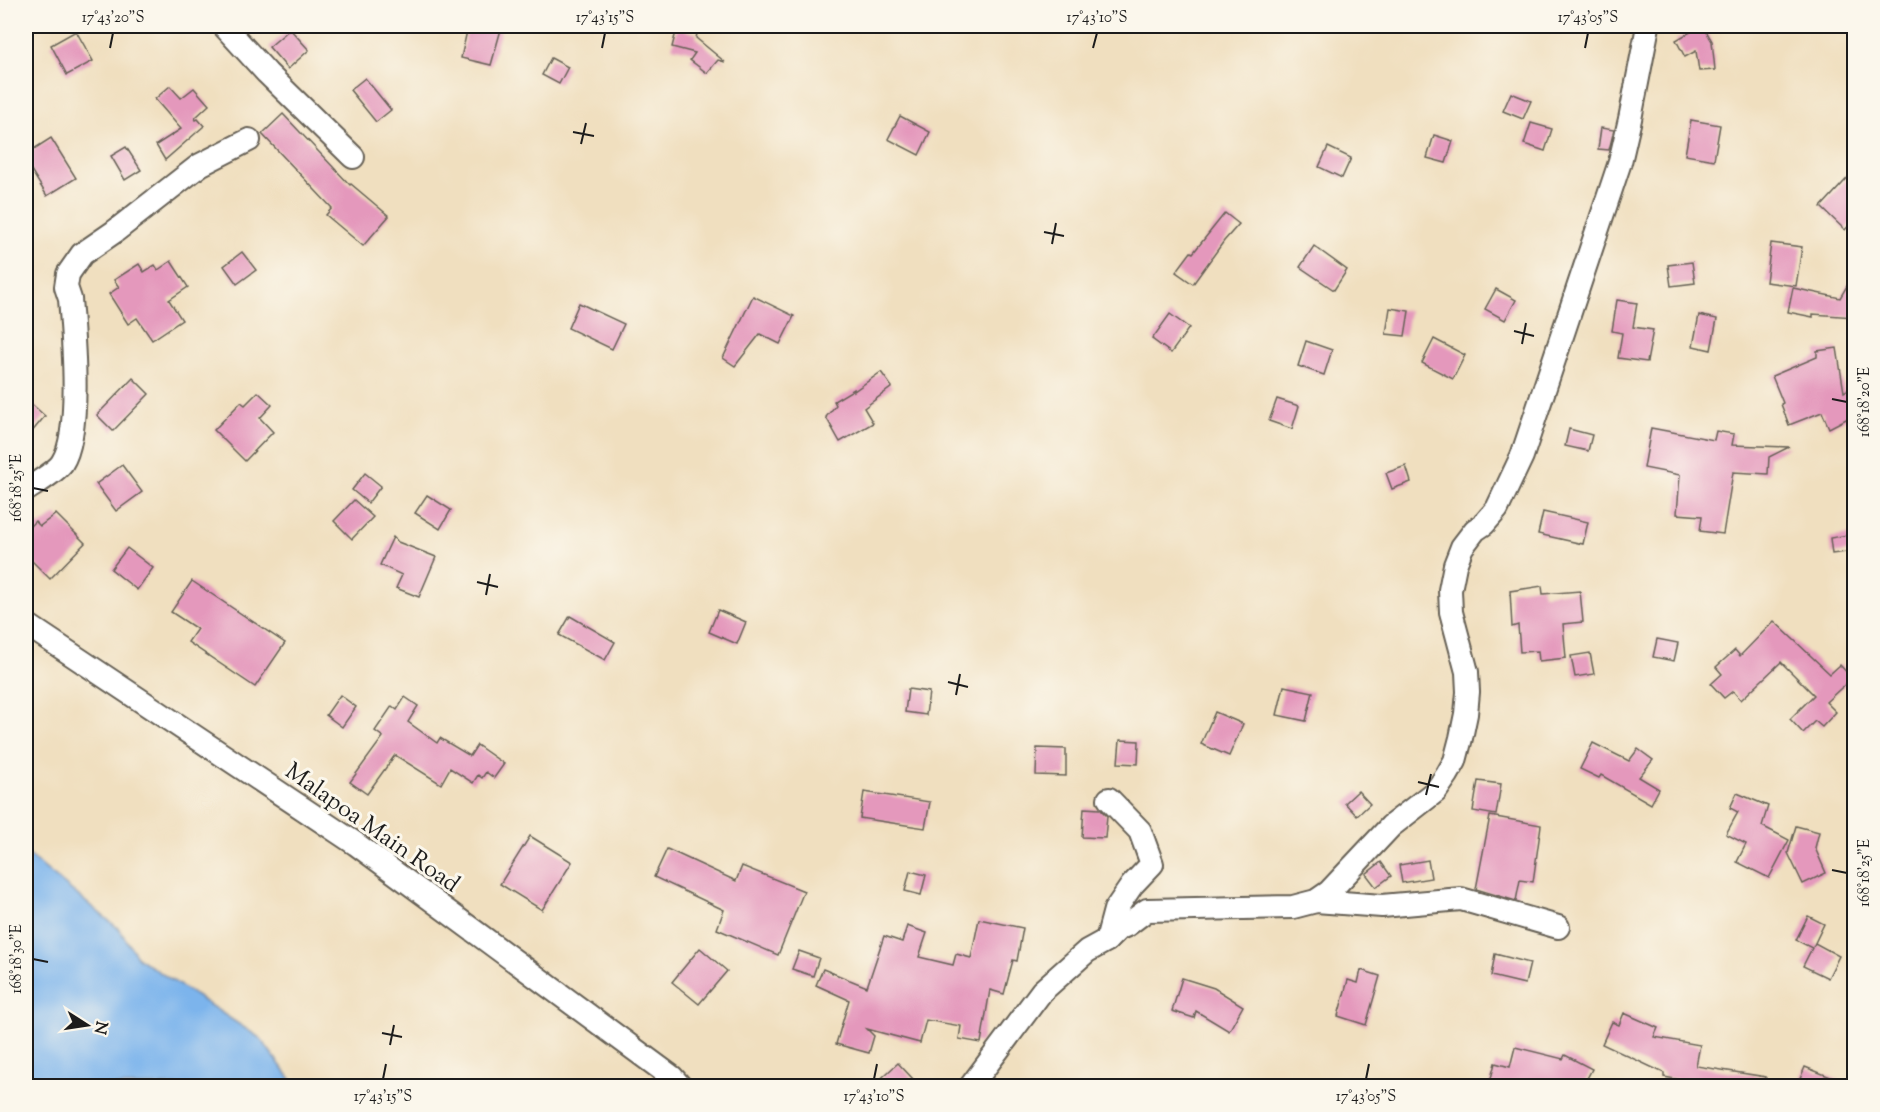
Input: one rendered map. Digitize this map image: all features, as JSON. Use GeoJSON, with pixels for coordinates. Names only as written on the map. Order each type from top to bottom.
{"type":"FeatureCollection","features":[{"type":"Feature","properties":{"kind":"street"},"geometry":{"type":"LineString","coordinates":[[224,26],[267,73],[353,157]]}},
{"type":"Feature","properties":{"kind":"street"},"geometry":{"type":"LineString","coordinates":[[1316,901],[1329,892],[1391,826],[1436,790],[1455,761],[1466,714],[1468,692],[1467,672],[1451,612],[1450,590],[1455,566],[1462,547],[1475,530],[1484,524],[1497,509],[1522,456],[1620,162],[1648,26]]}},
{"type":"Feature","properties":{"kind":"street"},"geometry":{"type":"LineString","coordinates":[[26,490],[62,464],[70,443],[75,400],[70,309],[66,287],[68,274],[73,265],[82,254],[200,165],[249,140]]}},
{"type":"Feature","properties":{"kind":"street","name":"Malapoa Main Road"},"geometry":{"type":"LineString","coordinates":[[26,624],[356,844],[672,1077],[680,1086]]}},
{"type":"Feature","properties":{"kind":"street"},"geometry":{"type":"LineString","coordinates":[[1107,940],[1115,910],[1132,885],[1152,864],[1140,831],[1109,799]]}},
{"type":"Feature","properties":{"kind":"street"},"geometry":{"type":"LineString","coordinates":[[971,1086],[1042,991],[1087,951],[1107,940],[1118,929],[1147,910],[1293,907],[1316,901],[1382,906],[1461,899],[1558,927]]}},
{"type":"Feature","properties":{"kind":"water"},"geometry":{"type":"Polygon","coordinates":[[[26,853],[119,929],[138,958],[260,1038],[296,1086],[26,1086],[26,853]]]}},
{"type":"Feature","properties":{"kind":"building"},"geometry":{"type":"Polygon","coordinates":[[[468,26],[502,26],[491,65],[461,58],[468,26]]]}},
{"type":"Feature","properties":{"kind":"building"},"geometry":{"type":"Polygon","coordinates":[[[1693,26],[1703,26],[1712,41],[1715,70],[1699,71],[1696,51],[1685,57],[1676,40],[1694,30],[1693,26]]]}},
{"type":"Feature","properties":{"kind":"building"},"geometry":{"type":"Polygon","coordinates":[[[677,28],[697,34],[696,38],[725,62],[718,60],[707,73],[690,60],[695,53],[672,47],[677,28]]]}},
{"type":"Feature","properties":{"kind":"building"},"geometry":{"type":"Polygon","coordinates":[[[290,29],[309,50],[288,69],[269,47],[290,29]]]}},
{"type":"Feature","properties":{"kind":"building"},"geometry":{"type":"Polygon","coordinates":[[[76,31],[93,61],[67,75],[51,45],[76,31]]]}},
{"type":"Feature","properties":{"kind":"building"},"geometry":{"type":"Polygon","coordinates":[[[551,58],[568,67],[559,84],[542,75],[551,58]]]}},
{"type":"Feature","properties":{"kind":"building"},"geometry":{"type":"Polygon","coordinates":[[[365,78],[391,110],[376,122],[350,90],[365,78]]]}},
{"type":"Feature","properties":{"kind":"building"},"geometry":{"type":"Polygon","coordinates":[[[170,86],[181,98],[194,88],[209,105],[195,118],[204,126],[165,160],[156,145],[181,129],[155,99],[170,86]]]}},
{"type":"Feature","properties":{"kind":"building"},"geometry":{"type":"Polygon","coordinates":[[[1511,93],[1531,101],[1523,119],[1503,111],[1511,93]]]}},
{"type":"Feature","properties":{"kind":"building"},"geometry":{"type":"Polygon","coordinates":[[[283,114],[350,185],[389,216],[363,246],[326,215],[332,208],[262,134],[283,114]]]}},
{"type":"Feature","properties":{"kind":"building"},"geometry":{"type":"Polygon","coordinates":[[[900,116],[930,132],[919,155],[888,139],[900,116]]]}},
{"type":"Feature","properties":{"kind":"building"},"geometry":{"type":"Polygon","coordinates":[[[1691,120],[1720,125],[1714,160],[1685,155],[1691,120]]]}},
{"type":"Feature","properties":{"kind":"building"},"geometry":{"type":"Polygon","coordinates":[[[1531,123],[1552,129],[1545,151],[1524,144],[1531,123]]]}},
{"type":"Feature","properties":{"kind":"building"},"geometry":{"type":"Polygon","coordinates":[[[1601,128],[1614,130],[1609,150],[1598,149],[1601,128]]]}},
{"type":"Feature","properties":{"kind":"building"},"geometry":{"type":"Polygon","coordinates":[[[1434,135],[1453,141],[1446,163],[1427,158],[1434,135]]]}},
{"type":"Feature","properties":{"kind":"building"},"geometry":{"type":"Polygon","coordinates":[[[51,138],[76,178],[47,196],[26,162],[26,154],[51,138]]]}},
{"type":"Feature","properties":{"kind":"building"},"geometry":{"type":"Polygon","coordinates":[[[126,147],[141,170],[125,180],[111,156],[126,147]]]}},
{"type":"Feature","properties":{"kind":"building"},"geometry":{"type":"Polygon","coordinates":[[[1328,147],[1351,158],[1342,178],[1319,167],[1328,147]]]}},
{"type":"Feature","properties":{"kind":"building"},"geometry":{"type":"Polygon","coordinates":[[[1854,171],[1854,220],[1845,230],[1821,207],[1854,171]]]}},
{"type":"Feature","properties":{"kind":"building"},"geometry":{"type":"Polygon","coordinates":[[[1225,213],[1239,224],[1193,284],[1176,272],[1225,213]]]}},
{"type":"Feature","properties":{"kind":"building"},"geometry":{"type":"Polygon","coordinates":[[[1771,243],[1802,247],[1796,286],[1766,282],[1771,243]]]}},
{"type":"Feature","properties":{"kind":"building"},"geometry":{"type":"Polygon","coordinates":[[[1314,246],[1347,270],[1334,290],[1300,267],[1314,246]]]}},
{"type":"Feature","properties":{"kind":"building"},"geometry":{"type":"Polygon","coordinates":[[[242,252],[256,270],[237,284],[224,266],[242,252]]]}},
{"type":"Feature","properties":{"kind":"building"},"geometry":{"type":"Polygon","coordinates":[[[171,261],[188,287],[169,300],[182,320],[152,340],[137,318],[128,324],[109,294],[119,287],[114,280],[139,264],[144,272],[155,265],[158,270],[171,261]]]}},
{"type":"Feature","properties":{"kind":"building"},"geometry":{"type":"Polygon","coordinates":[[[1692,262],[1695,283],[1671,286],[1668,265],[1692,262]]]}},
{"type":"Feature","properties":{"kind":"building"},"geometry":{"type":"Polygon","coordinates":[[[1854,274],[1854,317],[1813,314],[1813,317],[1788,312],[1793,288],[1840,298],[1854,274]]]}},
{"type":"Feature","properties":{"kind":"building"},"geometry":{"type":"Polygon","coordinates":[[[1496,289],[1516,300],[1505,320],[1485,309],[1496,289]]]}},
{"type":"Feature","properties":{"kind":"building"},"geometry":{"type":"Polygon","coordinates":[[[753,296],[794,316],[780,344],[760,334],[735,366],[723,358],[753,296]]]}},
{"type":"Feature","properties":{"kind":"building"},"geometry":{"type":"Polygon","coordinates":[[[1617,300],[1637,303],[1633,327],[1653,330],[1647,362],[1618,358],[1622,333],[1612,331],[1617,300]]]}},
{"type":"Feature","properties":{"kind":"building"},"geometry":{"type":"Polygon","coordinates":[[[579,303],[624,324],[612,349],[568,328],[579,303]]]}},
{"type":"Feature","properties":{"kind":"building"},"geometry":{"type":"Polygon","coordinates":[[[1390,308],[1409,311],[1405,336],[1386,334],[1390,308]]]}},
{"type":"Feature","properties":{"kind":"building"},"geometry":{"type":"Polygon","coordinates":[[[1170,314],[1189,328],[1171,353],[1152,339],[1170,314]]]}},
{"type":"Feature","properties":{"kind":"building"},"geometry":{"type":"Polygon","coordinates":[[[1699,315],[1717,319],[1711,350],[1693,346],[1699,315]]]}},
{"type":"Feature","properties":{"kind":"building"},"geometry":{"type":"Polygon","coordinates":[[[1434,339],[1465,355],[1453,379],[1422,363],[1434,339]]]}},
{"type":"Feature","properties":{"kind":"building"},"geometry":{"type":"Polygon","coordinates":[[[1306,341],[1332,350],[1324,375],[1298,366],[1306,341]]]}},
{"type":"Feature","properties":{"kind":"building"},"geometry":{"type":"Polygon","coordinates":[[[1837,348],[1844,392],[1854,386],[1854,415],[1829,428],[1822,412],[1789,425],[1772,376],[1817,357],[1817,351],[1837,348]]]}},
{"type":"Feature","properties":{"kind":"building"},"geometry":{"type":"Polygon","coordinates":[[[881,372],[892,387],[864,408],[873,423],[840,442],[826,417],[836,405],[834,401],[854,389],[854,391],[881,372]]]}},
{"type":"Feature","properties":{"kind":"building"},"geometry":{"type":"Polygon","coordinates":[[[133,378],[149,394],[113,431],[97,415],[133,378]]]}},
{"type":"Feature","properties":{"kind":"building"},"geometry":{"type":"Polygon","coordinates":[[[258,392],[272,405],[260,418],[273,432],[245,461],[214,430],[241,402],[245,405],[258,392]]]}},
{"type":"Feature","properties":{"kind":"building"},"geometry":{"type":"Polygon","coordinates":[[[26,399],[45,416],[26,439],[26,399]]]}},
{"type":"Feature","properties":{"kind":"building"},"geometry":{"type":"Polygon","coordinates":[[[1277,399],[1299,406],[1292,429],[1269,421],[1277,399]]]}},
{"type":"Feature","properties":{"kind":"building"},"geometry":{"type":"Polygon","coordinates":[[[1651,428],[1714,440],[1716,431],[1734,434],[1732,445],[1789,447],[1769,457],[1768,474],[1733,472],[1723,534],[1700,531],[1702,516],[1677,514],[1680,475],[1644,468],[1651,428]]]}},
{"type":"Feature","properties":{"kind":"building"},"geometry":{"type":"Polygon","coordinates":[[[1569,429],[1592,435],[1588,451],[1565,446],[1569,429]]]}},
{"type":"Feature","properties":{"kind":"building"},"geometry":{"type":"Polygon","coordinates":[[[122,465],[142,492],[116,511],[96,484],[122,465]]]}},
{"type":"Feature","properties":{"kind":"building"},"geometry":{"type":"Polygon","coordinates":[[[1406,466],[1411,482],[1392,489],[1386,473],[1406,466]]]}},
{"type":"Feature","properties":{"kind":"building"},"geometry":{"type":"Polygon","coordinates":[[[365,473],[381,486],[368,503],[352,490],[365,473]]]}},
{"type":"Feature","properties":{"kind":"building"},"geometry":{"type":"Polygon","coordinates":[[[427,495],[451,510],[440,529],[415,513],[427,495]]]}},
{"type":"Feature","properties":{"kind":"building"},"geometry":{"type":"Polygon","coordinates":[[[354,500],[373,517],[352,539],[334,521],[354,500]]]}},
{"type":"Feature","properties":{"kind":"building"},"geometry":{"type":"Polygon","coordinates":[[[1543,512],[1588,522],[1583,544],[1538,534],[1543,512]]]}},
{"type":"Feature","properties":{"kind":"building"},"geometry":{"type":"Polygon","coordinates":[[[56,514],[85,543],[50,579],[26,555],[26,530],[35,521],[40,526],[56,514]]]}},
{"type":"Feature","properties":{"kind":"building"},"geometry":{"type":"Polygon","coordinates":[[[1854,534],[1854,551],[1832,554],[1830,538],[1854,534]]]}},
{"type":"Feature","properties":{"kind":"building"},"geometry":{"type":"Polygon","coordinates":[[[393,537],[398,542],[436,557],[419,597],[396,588],[402,575],[380,565],[393,537]]]}},
{"type":"Feature","properties":{"kind":"building"},"geometry":{"type":"Polygon","coordinates":[[[127,548],[153,568],[137,590],[111,569],[127,548]]]}},
{"type":"Feature","properties":{"kind":"building"},"geometry":{"type":"Polygon","coordinates":[[[192,581],[285,643],[255,687],[188,642],[197,629],[171,612],[192,581]]]}},
{"type":"Feature","properties":{"kind":"building"},"geometry":{"type":"Polygon","coordinates":[[[1542,586],[1543,594],[1580,591],[1583,622],[1563,624],[1566,658],[1539,661],[1538,651],[1520,652],[1518,625],[1512,627],[1510,591],[1542,586]]]}},
{"type":"Feature","properties":{"kind":"building"},"geometry":{"type":"Polygon","coordinates":[[[718,610],[746,622],[737,644],[709,632],[718,610]]]}},
{"type":"Feature","properties":{"kind":"building"},"geometry":{"type":"Polygon","coordinates":[[[570,616],[615,642],[605,660],[559,635],[570,616]]]}},
{"type":"Feature","properties":{"kind":"building"},"geometry":{"type":"Polygon","coordinates":[[[1774,621],[1830,674],[1840,665],[1852,678],[1826,702],[1836,712],[1822,727],[1815,721],[1803,733],[1790,719],[1814,695],[1781,662],[1741,700],[1733,691],[1724,698],[1711,684],[1722,674],[1716,667],[1735,650],[1740,656],[1774,621]]]}},
{"type":"Feature","properties":{"kind":"building"},"geometry":{"type":"Polygon","coordinates":[[[1657,639],[1678,643],[1674,661],[1653,657],[1657,639]]]}},
{"type":"Feature","properties":{"kind":"building"},"geometry":{"type":"Polygon","coordinates":[[[1590,653],[1594,674],[1575,677],[1571,656],[1590,653]]]}},
{"type":"Feature","properties":{"kind":"building"},"geometry":{"type":"Polygon","coordinates":[[[1284,686],[1313,692],[1306,721],[1277,715],[1284,686]]]}},
{"type":"Feature","properties":{"kind":"building"},"geometry":{"type":"Polygon","coordinates":[[[908,689],[929,692],[926,715],[905,712],[908,689]]]}},
{"type":"Feature","properties":{"kind":"building"},"geometry":{"type":"Polygon","coordinates":[[[340,695],[356,707],[342,727],[326,715],[340,695]]]}},
{"type":"Feature","properties":{"kind":"building"},"geometry":{"type":"Polygon","coordinates":[[[405,697],[418,706],[408,722],[437,743],[440,738],[470,756],[477,745],[504,764],[494,778],[486,772],[482,778],[478,775],[473,783],[450,768],[441,784],[395,755],[367,794],[350,782],[383,737],[375,731],[392,706],[397,710],[405,697]]]}},
{"type":"Feature","properties":{"kind":"building"},"geometry":{"type":"Polygon","coordinates":[[[1215,712],[1243,724],[1229,756],[1201,744],[1215,712]]]}},
{"type":"Feature","properties":{"kind":"building"},"geometry":{"type":"Polygon","coordinates":[[[1120,740],[1139,741],[1138,764],[1118,763],[1120,740]]]}},
{"type":"Feature","properties":{"kind":"building"},"geometry":{"type":"Polygon","coordinates":[[[1593,743],[1629,761],[1638,749],[1653,760],[1639,777],[1659,789],[1651,804],[1601,775],[1599,778],[1580,769],[1593,743]]]}},
{"type":"Feature","properties":{"kind":"building"},"geometry":{"type":"Polygon","coordinates":[[[1037,748],[1066,749],[1066,776],[1036,775],[1037,748]]]}},
{"type":"Feature","properties":{"kind":"building"},"geometry":{"type":"Polygon","coordinates":[[[1478,781],[1501,784],[1496,815],[1473,811],[1478,781]]]}},
{"type":"Feature","properties":{"kind":"building"},"geometry":{"type":"Polygon","coordinates":[[[1358,791],[1370,804],[1357,816],[1345,803],[1358,791]]]}},
{"type":"Feature","properties":{"kind":"building"},"geometry":{"type":"Polygon","coordinates":[[[864,792],[930,802],[925,828],[860,818],[864,792]]]}},
{"type":"Feature","properties":{"kind":"building"},"geometry":{"type":"Polygon","coordinates":[[[1737,793],[1768,806],[1762,826],[1789,840],[1769,878],[1737,862],[1746,844],[1726,834],[1738,812],[1730,808],[1737,793]]]}},
{"type":"Feature","properties":{"kind":"building"},"geometry":{"type":"Polygon","coordinates":[[[1084,808],[1100,809],[1107,816],[1105,838],[1082,837],[1084,808]]]}},
{"type":"Feature","properties":{"kind":"building"},"geometry":{"type":"Polygon","coordinates":[[[1490,816],[1541,825],[1533,882],[1520,880],[1516,901],[1476,889],[1490,816]]]}},
{"type":"Feature","properties":{"kind":"building"},"geometry":{"type":"Polygon","coordinates":[[[1796,826],[1819,832],[1815,848],[1826,873],[1803,884],[1788,853],[1796,826]]]}},
{"type":"Feature","properties":{"kind":"building"},"geometry":{"type":"Polygon","coordinates":[[[530,836],[572,862],[542,910],[500,884],[530,836]]]}},
{"type":"Feature","properties":{"kind":"building"},"geometry":{"type":"Polygon","coordinates":[[[667,849],[736,881],[742,866],[804,891],[778,955],[717,929],[724,910],[654,877],[667,849]]]}},
{"type":"Feature","properties":{"kind":"building"},"geometry":{"type":"Polygon","coordinates":[[[1428,860],[1431,878],[1402,883],[1399,865],[1428,860]]]}},
{"type":"Feature","properties":{"kind":"building"},"geometry":{"type":"Polygon","coordinates":[[[1381,862],[1391,876],[1376,887],[1366,874],[1381,862]]]}},
{"type":"Feature","properties":{"kind":"building"},"geometry":{"type":"Polygon","coordinates":[[[910,871],[926,875],[921,895],[905,891],[910,871]]]}},
{"type":"Feature","properties":{"kind":"building"},"geometry":{"type":"Polygon","coordinates":[[[1808,916],[1824,924],[1813,947],[1815,943],[1839,956],[1828,978],[1803,966],[1812,948],[1796,940],[1808,916]]]}},
{"type":"Feature","properties":{"kind":"building"},"geometry":{"type":"Polygon","coordinates":[[[979,919],[1023,928],[1017,961],[1013,960],[1004,994],[990,990],[981,1043],[959,1039],[961,1026],[926,1020],[920,1043],[867,1029],[874,1036],[869,1053],[836,1044],[849,1000],[816,985],[823,969],[867,987],[884,936],[902,942],[907,926],[927,933],[919,957],[953,965],[956,954],[971,958],[979,919]]]}},
{"type":"Feature","properties":{"kind":"building"},"geometry":{"type":"Polygon","coordinates":[[[700,948],[727,971],[699,1004],[672,982],[700,948]]]}},
{"type":"Feature","properties":{"kind":"building"},"geometry":{"type":"Polygon","coordinates":[[[799,951],[819,958],[813,976],[792,969],[799,951]]]}},
{"type":"Feature","properties":{"kind":"building"},"geometry":{"type":"Polygon","coordinates":[[[1495,954],[1530,963],[1525,984],[1491,976],[1495,954]]]}},
{"type":"Feature","properties":{"kind":"building"},"geometry":{"type":"Polygon","coordinates":[[[1361,970],[1380,976],[1366,1025],[1338,1016],[1348,980],[1358,983],[1361,970]]]}},
{"type":"Feature","properties":{"kind":"building"},"geometry":{"type":"Polygon","coordinates":[[[1182,978],[1214,988],[1243,1006],[1229,1031],[1196,1011],[1194,1018],[1172,1011],[1182,978]]]}},
{"type":"Feature","properties":{"kind":"building"},"geometry":{"type":"Polygon","coordinates":[[[1624,1013],[1658,1028],[1654,1037],[1700,1045],[1696,1066],[1766,1077],[1765,1086],[1707,1086],[1664,1077],[1664,1073],[1602,1044],[1612,1022],[1619,1025],[1624,1013]]]}},
{"type":"Feature","properties":{"kind":"building"},"geometry":{"type":"Polygon","coordinates":[[[1515,1047],[1563,1059],[1565,1055],[1592,1069],[1583,1086],[1489,1086],[1495,1063],[1510,1067],[1515,1047]]]}},
{"type":"Feature","properties":{"kind":"building"},"geometry":{"type":"Polygon","coordinates":[[[898,1063],[913,1079],[905,1086],[873,1086],[898,1063]]]}},
{"type":"Feature","properties":{"kind":"building"},"geometry":{"type":"Polygon","coordinates":[[[1805,1067],[1851,1085],[1797,1086],[1805,1067]]]}}]}
